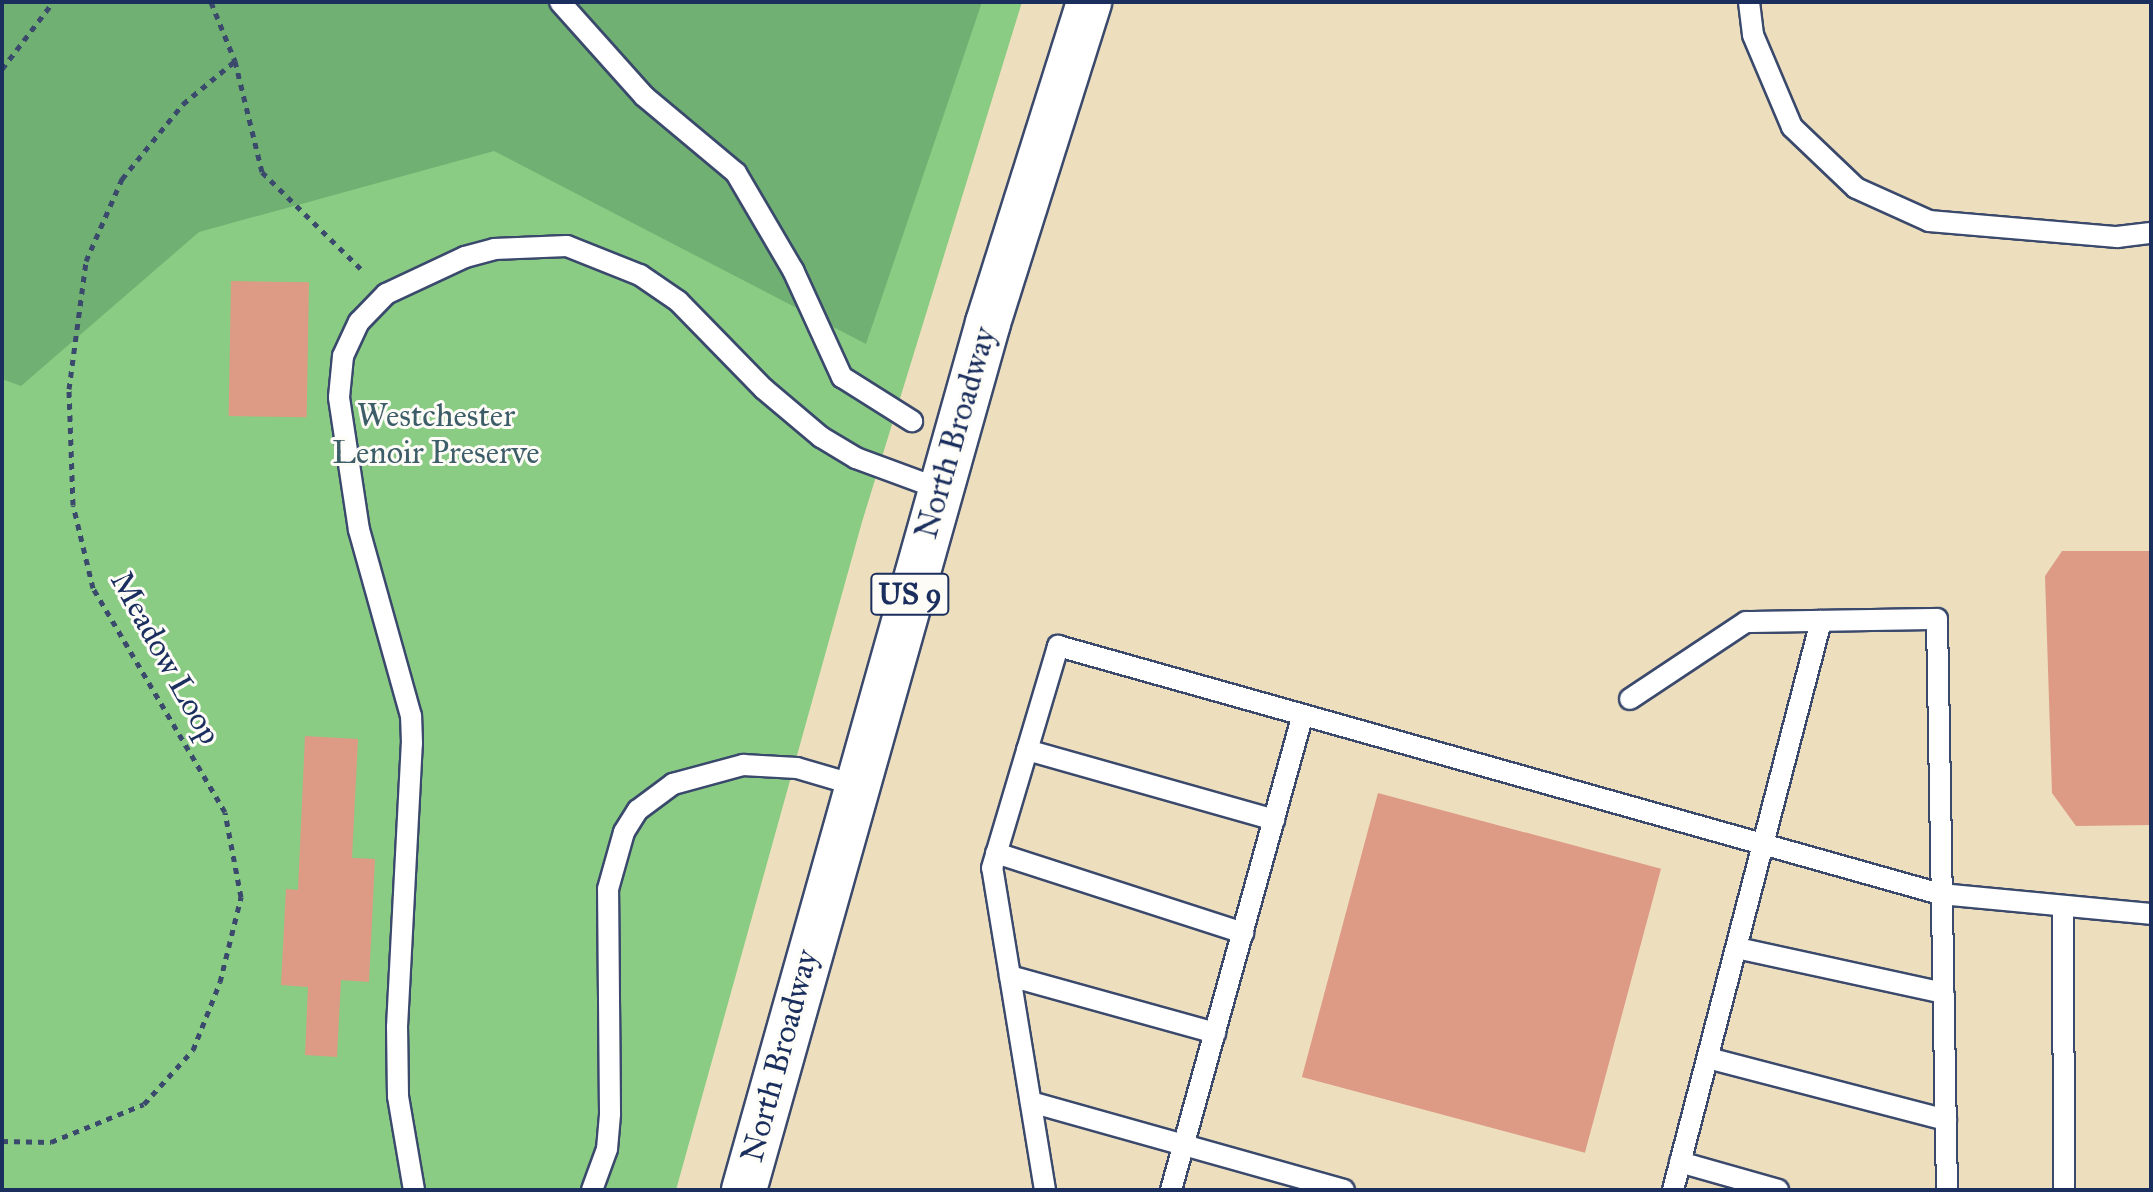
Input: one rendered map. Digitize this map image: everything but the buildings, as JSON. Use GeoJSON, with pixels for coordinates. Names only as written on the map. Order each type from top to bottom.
{"type":"FeatureCollection","features":[{"type":"Feature","properties":{"kind":"main road","name":"North Broadway"},"geometry":{"type":"LineString","coordinates":[[744,1190],[940,489],[1089,2]]}},
{"type":"Feature","properties":{"kind":"lane"},"geometry":{"type":"LineString","coordinates":[[560,2],[644,96],[736,173],[793,270],[842,377],[912,421]]}},
{"type":"Feature","properties":{"kind":"lane"},"geometry":{"type":"LineString","coordinates":[[1749,2],[1753,35],[1792,127],[1856,188],[1929,221],[2089,236],[2151,233]]}},
{"type":"Feature","properties":{"kind":"lane"},"geometry":{"type":"LineString","coordinates":[[414,1190],[398,1096],[397,1027],[412,784],[411,716],[359,530],[339,397],[348,345],[359,322],[386,294],[494,249],[567,246],[605,258],[678,301],[764,389],[821,437],[856,458],[940,489]]}},
{"type":"Feature","properties":{"kind":"lane"},"geometry":{"type":"LineString","coordinates":[[1630,699],[1746,622],[1937,619],[1947,1190]]}},
{"type":"Feature","properties":{"kind":"lane"},"geometry":{"type":"LineString","coordinates":[[1673,1190],[1821,621]]}},
{"type":"Feature","properties":{"kind":"lane"},"geometry":{"type":"LineString","coordinates":[[1045,1190],[992,868],[1058,646],[1940,894],[2151,914]]}},
{"type":"Feature","properties":{"kind":"lane"},"geometry":{"type":"LineString","coordinates":[[1171,1190],[1303,715]]}},
{"type":"Feature","properties":{"kind":"lane"},"geometry":{"type":"LineString","coordinates":[[1027,750],[1274,820]]}},
{"type":"Feature","properties":{"kind":"lane"},"geometry":{"type":"LineString","coordinates":[[592,1190],[607,1149],[610,1113],[608,889],[624,832],[638,810],[673,784],[743,765],[797,768],[855,785]]}},
{"type":"Feature","properties":{"kind":"lane"},"geometry":{"type":"LineString","coordinates":[[996,853],[1243,933]]}},
{"type":"Feature","properties":{"kind":"lane"},"geometry":{"type":"LineString","coordinates":[[2063,906],[2064,1190]]}},
{"type":"Feature","properties":{"kind":"lane"},"geometry":{"type":"LineString","coordinates":[[1737,948],[1943,993]]}},
{"type":"Feature","properties":{"kind":"lane"},"geometry":{"type":"LineString","coordinates":[[1010,976],[1215,1033]]}},
{"type":"Feature","properties":{"kind":"lane"},"geometry":{"type":"LineString","coordinates":[[1708,1058],[1946,1120]]}},
{"type":"Feature","properties":{"kind":"lane"},"geometry":{"type":"LineString","coordinates":[[1031,1102],[1344,1190]]}},
{"type":"Feature","properties":{"kind":"lane"},"geometry":{"type":"LineString","coordinates":[[1680,1162],[1778,1190]]}},
{"type":"Feature","properties":{"kind":"path"},"geometry":{"type":"LineString","coordinates":[[2,69],[53,2]]}},
{"type":"Feature","properties":{"kind":"path"},"geometry":{"type":"LineString","coordinates":[[211,2],[235,61],[262,172],[386,294]]}},
{"type":"Feature","properties":{"kind":"path","name":"Meadow Loop"},"geometry":{"type":"LineString","coordinates":[[2,1141],[51,1142],[144,1104],[193,1050],[220,982],[241,897],[225,812],[93,588],[73,505],[69,389],[86,261],[122,179],[183,104],[235,61]]}},
{"type":"Feature","properties":{"kind":"green space","name":"Westchester Lenoir Preserve"},"geometry":{"type":"Polygon","coordinates":[[[2,2],[1022,2],[862,522],[676,1190],[2,1190],[2,2]]]}},
{"type":"Feature","properties":{"kind":"green space"},"geometry":{"type":"Polygon","coordinates":[[[2,2],[982,2],[866,344],[494,151],[199,232],[21,386],[2,379],[2,2]]]}}]}
